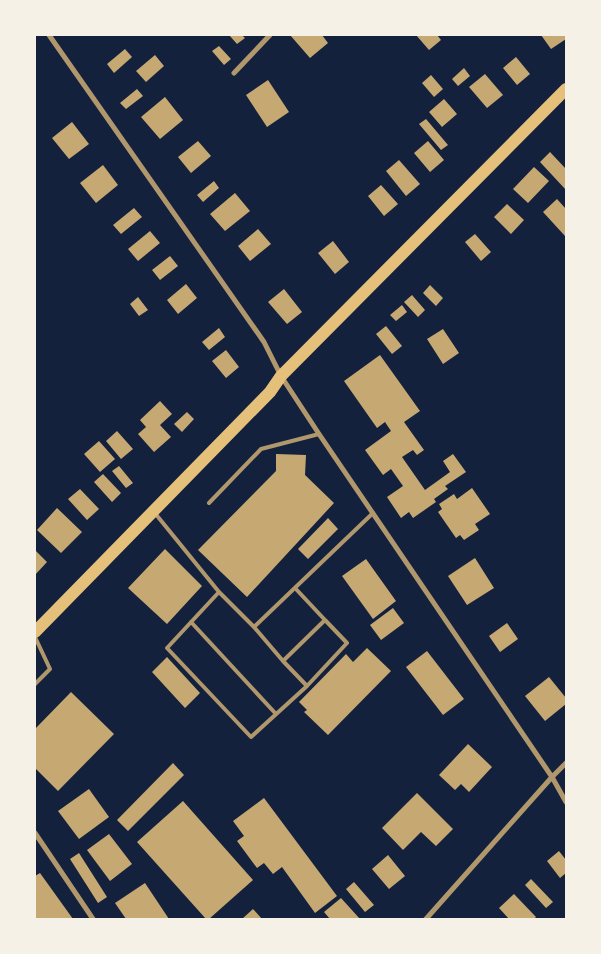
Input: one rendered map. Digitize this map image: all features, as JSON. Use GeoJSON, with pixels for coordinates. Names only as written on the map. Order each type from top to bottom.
{"type":"FeatureCollection","features":[{"type":"Feature","properties":{"kind":"main road"},"geometry":{"type":"LineString","coordinates":[[35,632],[270,392],[281,376],[566,89]]}},
{"type":"Feature","properties":{"kind":"street"},"geometry":{"type":"LineString","coordinates":[[49,35],[264,342],[281,376],[319,434],[552,776],[566,802]]}},
{"type":"Feature","properties":{"kind":"street"},"geometry":{"type":"LineString","coordinates":[[234,73],[270,35]]}},
{"type":"Feature","properties":{"kind":"street"},"geometry":{"type":"LineString","coordinates":[[426,919],[552,776],[566,763]]}},
{"type":"Feature","properties":{"kind":"street"},"geometry":{"type":"LineString","coordinates":[[35,833],[93,919]]}},
{"type":"Feature","properties":{"kind":"lane"},"geometry":{"type":"LineString","coordinates":[[209,503],[261,449],[319,434]]}},
{"type":"Feature","properties":{"kind":"lane"},"geometry":{"type":"LineString","coordinates":[[153,511],[219,592],[254,627],[307,686]]}},
{"type":"Feature","properties":{"kind":"lane"},"geometry":{"type":"LineString","coordinates":[[254,627],[372,513]]}},
{"type":"Feature","properties":{"kind":"lane"},"geometry":{"type":"LineString","coordinates":[[219,592],[167,648],[251,737],[307,686],[347,643],[295,588]]}},
{"type":"Feature","properties":{"kind":"lane"},"geometry":{"type":"LineString","coordinates":[[283,661],[325,620]]}},
{"type":"Feature","properties":{"kind":"lane"},"geometry":{"type":"LineString","coordinates":[[191,622],[276,714]]}},
{"type":"Feature","properties":{"kind":"lane"},"geometry":{"type":"LineString","coordinates":[[35,637],[50,669],[35,684]]}},
{"type":"Feature","properties":{"kind":"building"},"geometry":{"type":"Polygon","coordinates":[[[229,35],[242,35],[245,38],[237,44],[229,35]]]}},
{"type":"Feature","properties":{"kind":"building"},"geometry":{"type":"Polygon","coordinates":[[[290,35],[322,35],[328,43],[310,58],[290,35]]]}},
{"type":"Feature","properties":{"kind":"building"},"geometry":{"type":"Polygon","coordinates":[[[416,35],[437,35],[441,40],[429,50],[416,35]]]}},
{"type":"Feature","properties":{"kind":"building"},"geometry":{"type":"Polygon","coordinates":[[[541,35],[566,35],[566,39],[551,49],[541,35]]]}},
{"type":"Feature","properties":{"kind":"building"},"geometry":{"type":"Polygon","coordinates":[[[219,46],[231,59],[224,65],[212,51],[219,46]]]}},
{"type":"Feature","properties":{"kind":"building"},"geometry":{"type":"Polygon","coordinates":[[[125,49],[132,57],[114,73],[107,64],[125,49]]]}},
{"type":"Feature","properties":{"kind":"building"},"geometry":{"type":"Polygon","coordinates":[[[155,55],[164,66],[146,82],[136,71],[155,55]]]}},
{"type":"Feature","properties":{"kind":"building"},"geometry":{"type":"Polygon","coordinates":[[[516,57],[530,74],[517,85],[503,68],[516,57]]]}},
{"type":"Feature","properties":{"kind":"building"},"geometry":{"type":"Polygon","coordinates":[[[464,68],[470,76],[458,86],[452,79],[464,68]]]}},
{"type":"Feature","properties":{"kind":"building"},"geometry":{"type":"Polygon","coordinates":[[[485,74],[503,95],[487,108],[469,87],[485,74]]]}},
{"type":"Feature","properties":{"kind":"building"},"geometry":{"type":"Polygon","coordinates":[[[431,75],[443,89],[434,97],[422,83],[431,75]]]}},
{"type":"Feature","properties":{"kind":"building"},"geometry":{"type":"Polygon","coordinates":[[[268,80],[289,112],[267,127],[246,95],[268,80]]]}},
{"type":"Feature","properties":{"kind":"building"},"geometry":{"type":"Polygon","coordinates":[[[137,89],[143,96],[126,109],[120,103],[137,89]]]}},
{"type":"Feature","properties":{"kind":"building"},"geometry":{"type":"Polygon","coordinates":[[[165,97],[183,120],[160,139],[141,117],[165,97]]]}},
{"type":"Feature","properties":{"kind":"building"},"geometry":{"type":"Polygon","coordinates":[[[444,99],[457,114],[442,127],[429,112],[444,99]]]}},
{"type":"Feature","properties":{"kind":"building"},"geometry":{"type":"Polygon","coordinates":[[[426,119],[448,145],[441,150],[419,124],[426,119]]]}},
{"type":"Feature","properties":{"kind":"building"},"geometry":{"type":"Polygon","coordinates":[[[72,122],[89,144],[69,159],[52,138],[72,122]]]}},
{"type":"Feature","properties":{"kind":"building"},"geometry":{"type":"Polygon","coordinates":[[[198,141],[211,156],[191,173],[178,157],[198,141]]]}},
{"type":"Feature","properties":{"kind":"building"},"geometry":{"type":"Polygon","coordinates":[[[428,141],[444,160],[430,172],[414,153],[428,141]]]}},
{"type":"Feature","properties":{"kind":"building"},"geometry":{"type":"Polygon","coordinates":[[[550,152],[566,169],[566,190],[540,162],[550,152]]]}},
{"type":"Feature","properties":{"kind":"building"},"geometry":{"type":"Polygon","coordinates":[[[399,160],[420,184],[406,196],[386,171],[399,160]]]}},
{"type":"Feature","properties":{"kind":"building"},"geometry":{"type":"Polygon","coordinates":[[[103,165],[118,185],[96,203],[80,183],[103,165]]]}},
{"type":"Feature","properties":{"kind":"building"},"geometry":{"type":"Polygon","coordinates":[[[534,167],[549,181],[528,203],[513,189],[534,167]]]}},
{"type":"Feature","properties":{"kind":"building"},"geometry":{"type":"Polygon","coordinates":[[[214,181],[219,188],[203,202],[197,195],[214,181]]]}},
{"type":"Feature","properties":{"kind":"building"},"geometry":{"type":"Polygon","coordinates":[[[381,185],[398,204],[384,216],[368,196],[381,185]]]}},
{"type":"Feature","properties":{"kind":"building"},"geometry":{"type":"Polygon","coordinates":[[[235,193],[250,211],[225,231],[210,214],[235,193]]]}},
{"type":"Feature","properties":{"kind":"building"},"geometry":{"type":"Polygon","coordinates":[[[557,199],[566,209],[565,236],[543,212],[557,199]]]}},
{"type":"Feature","properties":{"kind":"building"},"geometry":{"type":"Polygon","coordinates":[[[507,204],[524,220],[511,234],[494,217],[507,204]]]}},
{"type":"Feature","properties":{"kind":"building"},"geometry":{"type":"Polygon","coordinates":[[[134,208],[142,217],[121,234],[113,225],[134,208]]]}},
{"type":"Feature","properties":{"kind":"building"},"geometry":{"type":"Polygon","coordinates":[[[258,229],[271,244],[250,261],[238,246],[258,229]]]}},
{"type":"Feature","properties":{"kind":"building"},"geometry":{"type":"Polygon","coordinates":[[[150,231],[160,243],[138,261],[128,249],[150,231]]]}},
{"type":"Feature","properties":{"kind":"building"},"geometry":{"type":"Polygon","coordinates":[[[475,234],[491,252],[481,261],[465,242],[475,234]]]}},
{"type":"Feature","properties":{"kind":"building"},"geometry":{"type":"Polygon","coordinates":[[[333,241],[349,262],[335,274],[318,253],[333,241]]]}},
{"type":"Feature","properties":{"kind":"building"},"geometry":{"type":"Polygon","coordinates":[[[170,256],[178,266],[160,280],[152,270],[170,256]]]}},
{"type":"Feature","properties":{"kind":"building"},"geometry":{"type":"Polygon","coordinates":[[[186,284],[197,298],[178,314],[167,300],[186,284]]]}},
{"type":"Feature","properties":{"kind":"building"},"geometry":{"type":"Polygon","coordinates":[[[430,285],[443,298],[436,306],[423,293],[430,285]]]}},
{"type":"Feature","properties":{"kind":"building"},"geometry":{"type":"Polygon","coordinates":[[[284,289],[302,312],[287,324],[268,302],[284,289]]]}},
{"type":"Feature","properties":{"kind":"building"},"geometry":{"type":"Polygon","coordinates":[[[412,295],[425,310],[418,317],[404,302],[412,295]]]}},
{"type":"Feature","properties":{"kind":"building"},"geometry":{"type":"Polygon","coordinates":[[[138,297],[148,310],[139,316],[130,304],[138,297]]]}},
{"type":"Feature","properties":{"kind":"building"},"geometry":{"type":"Polygon","coordinates":[[[402,305],[407,312],[396,321],[390,315],[402,305]]]}},
{"type":"Feature","properties":{"kind":"building"},"geometry":{"type":"Polygon","coordinates":[[[386,326],[402,346],[392,354],[376,334],[386,326]]]}},
{"type":"Feature","properties":{"kind":"building"},"geometry":{"type":"Polygon","coordinates":[[[219,328],[225,337],[209,350],[202,342],[219,328]]]}},
{"type":"Feature","properties":{"kind":"building"},"geometry":{"type":"Polygon","coordinates":[[[443,329],[459,353],[443,364],[427,339],[443,329]]]}},
{"type":"Feature","properties":{"kind":"building"},"geometry":{"type":"Polygon","coordinates":[[[226,350],[239,367],[226,378],[212,361],[226,350]]]}},
{"type":"Feature","properties":{"kind":"building"},"geometry":{"type":"Polygon","coordinates":[[[380,355],[420,411],[404,422],[424,450],[417,455],[413,450],[402,457],[425,490],[450,472],[443,461],[453,454],[466,472],[445,486],[448,489],[434,499],[436,502],[413,518],[409,512],[401,518],[387,497],[403,486],[391,469],[383,475],[365,450],[391,431],[385,422],[377,428],[344,381],[380,355]]]}},
{"type":"Feature","properties":{"kind":"building"},"geometry":{"type":"Polygon","coordinates":[[[160,401],[172,414],[160,425],[171,437],[154,452],[138,434],[146,427],[140,420],[160,401]]]}},
{"type":"Feature","properties":{"kind":"building"},"geometry":{"type":"Polygon","coordinates":[[[187,412],[194,419],[182,432],[174,424],[187,412]]]}},
{"type":"Feature","properties":{"kind":"building"},"geometry":{"type":"Polygon","coordinates":[[[117,431],[133,449],[121,459],[106,441],[117,431]]]}},
{"type":"Feature","properties":{"kind":"building"},"geometry":{"type":"Polygon","coordinates":[[[99,441],[115,459],[100,472],[84,454],[99,441]]]}},
{"type":"Feature","properties":{"kind":"building"},"geometry":{"type":"Polygon","coordinates":[[[276,454],[306,455],[305,475],[334,503],[247,597],[198,550],[276,471],[276,454]]]}},
{"type":"Feature","properties":{"kind":"building"},"geometry":{"type":"Polygon","coordinates":[[[119,466],[133,483],[126,488],[112,471],[119,466]]]}},
{"type":"Feature","properties":{"kind":"building"},"geometry":{"type":"Polygon","coordinates":[[[103,474],[121,493],[112,502],[94,482],[103,474]]]}},
{"type":"Feature","properties":{"kind":"building"},"geometry":{"type":"Polygon","coordinates":[[[472,488],[490,514],[475,524],[479,530],[464,540],[460,535],[456,538],[438,512],[442,509],[439,504],[454,494],[457,499],[472,488]]]}},
{"type":"Feature","properties":{"kind":"building"},"geometry":{"type":"Polygon","coordinates":[[[80,489],[99,509],[87,520],[68,499],[80,489]]]}},
{"type":"Feature","properties":{"kind":"building"},"geometry":{"type":"Polygon","coordinates":[[[57,508],[82,532],[61,553],[37,530],[57,508]]]}},
{"type":"Feature","properties":{"kind":"building"},"geometry":{"type":"Polygon","coordinates":[[[328,518],[338,529],[308,559],[298,549],[328,518]]]}},
{"type":"Feature","properties":{"kind":"building"},"geometry":{"type":"Polygon","coordinates":[[[165,549],[202,586],[167,624],[128,588],[165,549]]]}},
{"type":"Feature","properties":{"kind":"building"},"geometry":{"type":"Polygon","coordinates":[[[35,550],[47,562],[35,575],[35,550]]]}},
{"type":"Feature","properties":{"kind":"building"},"geometry":{"type":"Polygon","coordinates":[[[475,558],[494,588],[467,605],[448,576],[475,558]]]}},
{"type":"Feature","properties":{"kind":"building"},"geometry":{"type":"Polygon","coordinates":[[[366,559],[396,601],[373,619],[342,576],[366,559]]]}},
{"type":"Feature","properties":{"kind":"building"},"geometry":{"type":"Polygon","coordinates":[[[393,608],[404,623],[381,640],[370,625],[393,608]]]}},
{"type":"Feature","properties":{"kind":"building"},"geometry":{"type":"Polygon","coordinates":[[[507,623],[518,639],[500,652],[489,636],[507,623]]]}},
{"type":"Feature","properties":{"kind":"building"},"geometry":{"type":"Polygon","coordinates":[[[367,648],[391,671],[328,735],[304,712],[307,710],[299,702],[346,654],[353,662],[367,648]]]}},
{"type":"Feature","properties":{"kind":"building"},"geometry":{"type":"Polygon","coordinates":[[[427,651],[464,699],[443,715],[406,667],[427,651]]]}},
{"type":"Feature","properties":{"kind":"building"},"geometry":{"type":"Polygon","coordinates":[[[167,657],[200,693],[185,708],[152,672],[167,657]]]}},
{"type":"Feature","properties":{"kind":"building"},"geometry":{"type":"Polygon","coordinates":[[[549,677],[566,698],[566,704],[545,721],[525,696],[549,677]]]}},
{"type":"Feature","properties":{"kind":"building"},"geometry":{"type":"Polygon","coordinates":[[[71,692],[114,734],[58,791],[35,768],[35,729],[71,692]]]}},
{"type":"Feature","properties":{"kind":"building"},"geometry":{"type":"Polygon","coordinates":[[[468,744],[492,767],[469,792],[461,784],[455,790],[439,775],[468,744]]]}},
{"type":"Feature","properties":{"kind":"building"},"geometry":{"type":"Polygon","coordinates":[[[173,763],[184,775],[128,831],[117,820],[173,763]]]}},
{"type":"Feature","properties":{"kind":"building"},"geometry":{"type":"Polygon","coordinates":[[[89,789],[109,817],[79,839],[58,811],[89,789]]]}},
{"type":"Feature","properties":{"kind":"building"},"geometry":{"type":"Polygon","coordinates":[[[417,793],[453,829],[436,846],[421,832],[403,850],[382,828],[417,793]]]}},
{"type":"Feature","properties":{"kind":"building"},"geometry":{"type":"Polygon","coordinates":[[[264,798],[337,896],[315,913],[282,867],[273,874],[264,863],[257,868],[237,841],[244,836],[233,821],[264,798]]]}},
{"type":"Feature","properties":{"kind":"building"},"geometry":{"type":"Polygon","coordinates":[[[183,801],[253,880],[209,919],[206,919],[137,842],[183,801]]]}},
{"type":"Feature","properties":{"kind":"building"},"geometry":{"type":"Polygon","coordinates":[[[109,834],[132,864],[110,881],[87,850],[109,834]]]}},
{"type":"Feature","properties":{"kind":"building"},"geometry":{"type":"Polygon","coordinates":[[[559,851],[566,860],[566,873],[560,878],[547,861],[559,851]]]}},
{"type":"Feature","properties":{"kind":"building"},"geometry":{"type":"Polygon","coordinates":[[[79,853],[107,897],[98,903],[70,859],[79,853]]]}},
{"type":"Feature","properties":{"kind":"building"},"geometry":{"type":"Polygon","coordinates":[[[388,855],[405,876],[389,889],[372,869],[388,855]]]}},
{"type":"Feature","properties":{"kind":"building"},"geometry":{"type":"Polygon","coordinates":[[[40,873],[73,919],[35,919],[35,876],[40,873]]]}},
{"type":"Feature","properties":{"kind":"building"},"geometry":{"type":"Polygon","coordinates":[[[531,879],[553,902],[546,908],[525,885],[531,879]]]}},
{"type":"Feature","properties":{"kind":"building"},"geometry":{"type":"Polygon","coordinates":[[[354,882],[374,905],[365,912],[346,889],[354,882]]]}},
{"type":"Feature","properties":{"kind":"building"},"geometry":{"type":"Polygon","coordinates":[[[145,883],[169,919],[126,919],[115,903],[145,883]]]}},
{"type":"Feature","properties":{"kind":"building"},"geometry":{"type":"Polygon","coordinates":[[[514,894],[536,917],[534,919],[509,919],[499,908],[514,894]]]}},
{"type":"Feature","properties":{"kind":"building"},"geometry":{"type":"Polygon","coordinates":[[[341,898],[360,919],[330,919],[324,912],[341,898]]]}},
{"type":"Feature","properties":{"kind":"building"},"geometry":{"type":"Polygon","coordinates":[[[253,909],[262,919],[242,919],[253,909]]]}}]}
